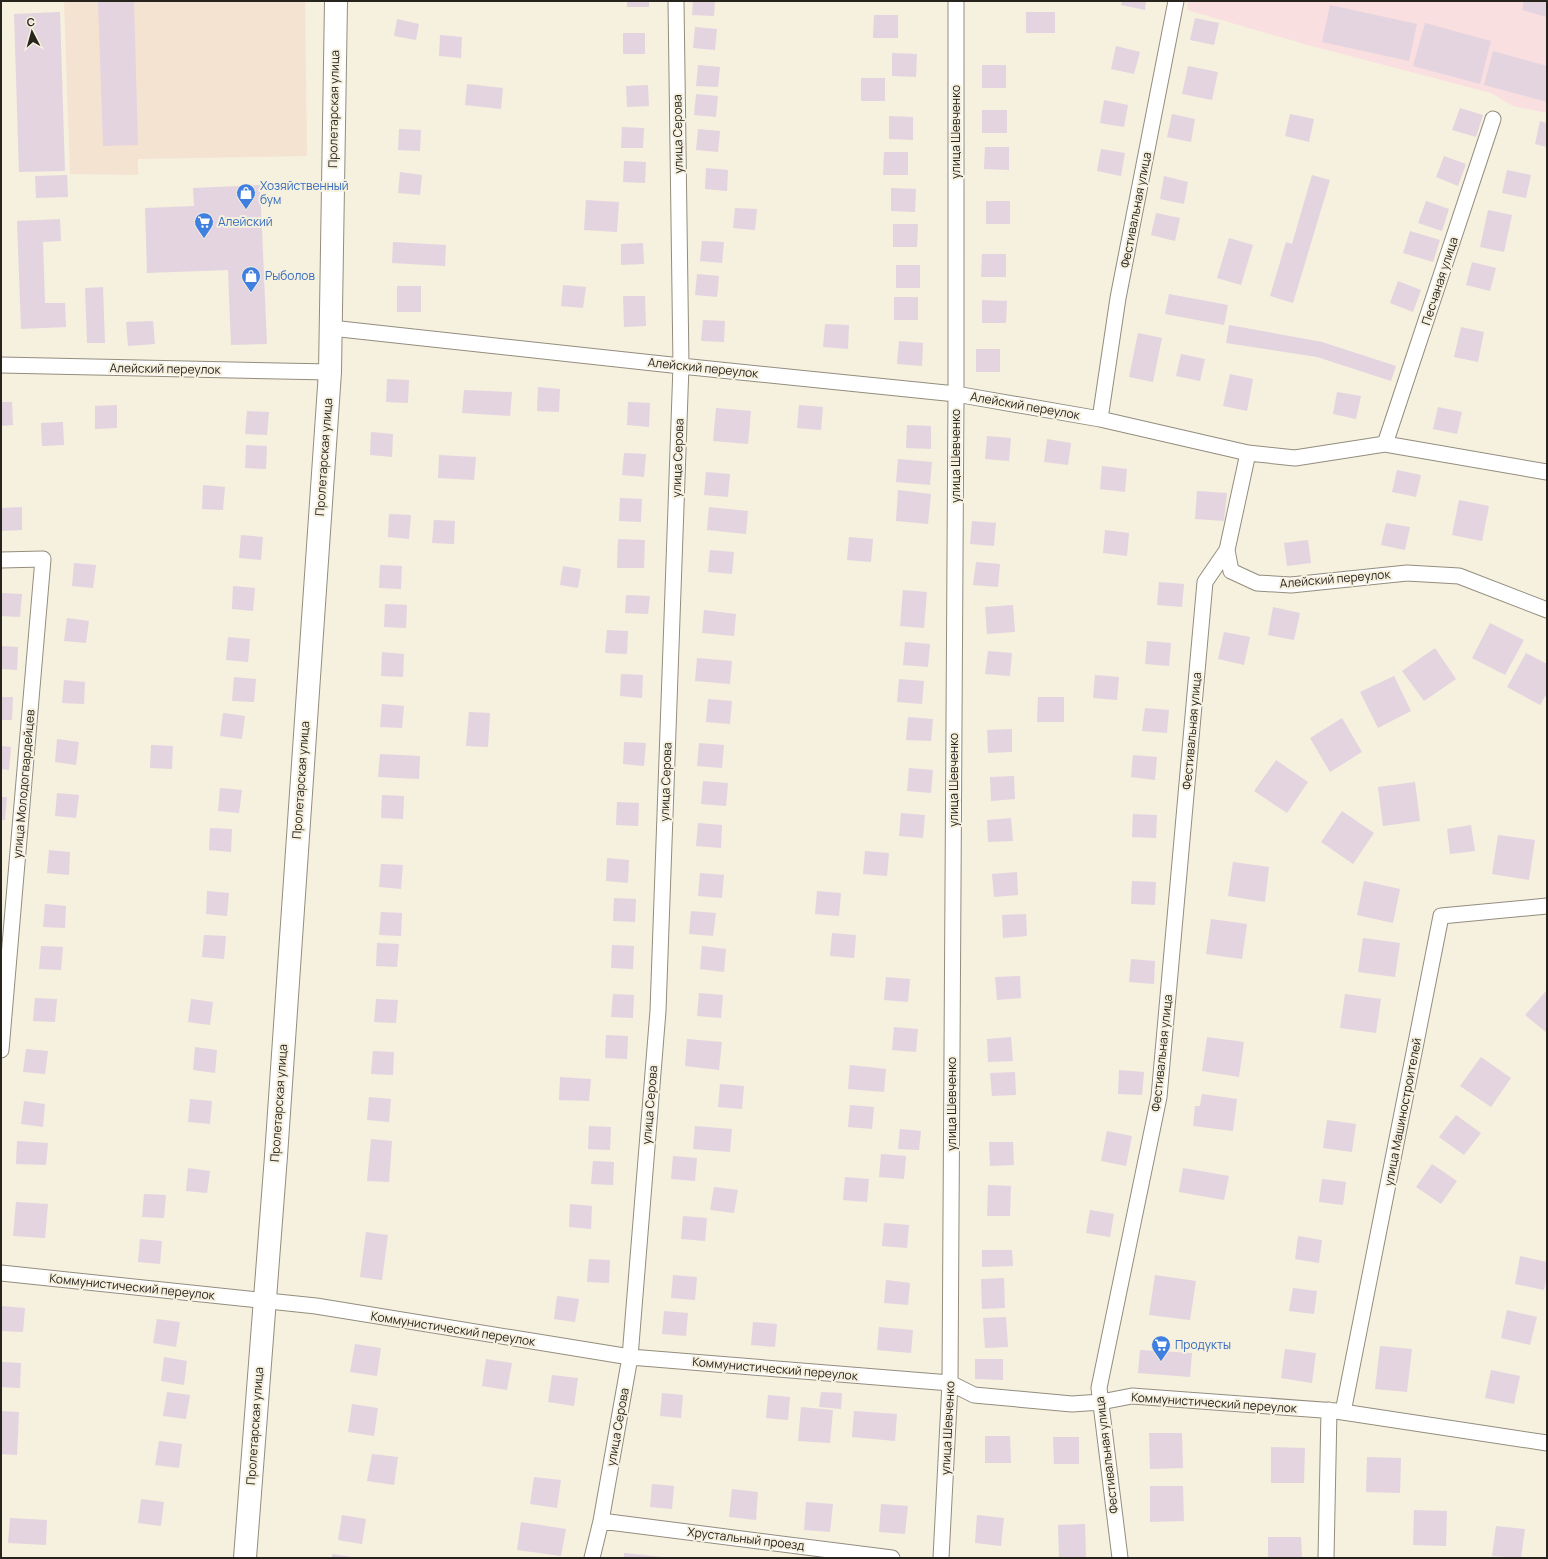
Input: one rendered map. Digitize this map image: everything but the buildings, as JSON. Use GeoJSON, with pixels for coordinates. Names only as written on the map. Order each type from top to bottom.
{"type":"FeatureCollection","features":[{"type":"Feature","properties":{"kind":"main road","name":"Пролетарская улица"},"geometry":{"type":"LineString","coordinates":[[245,1558],[265,1301],[330,372],[336,1]]}},
{"type":"Feature","properties":{"kind":"street","name":"улица Серова"},"geometry":{"type":"LineString","coordinates":[[592,1558],[601,1521],[630,1357],[658,1011],[681,366],[676,1]]}},
{"type":"Feature","properties":{"kind":"street","name":"улица Шевченко"},"geometry":{"type":"LineString","coordinates":[[941,1558],[950,1383],[956,394],[956,1]]}},
{"type":"Feature","properties":{"kind":"street","name":"Фестивальная улица"},"geometry":{"type":"LineString","coordinates":[[1100,419],[1118,298],[1176,1]]}},
{"type":"Feature","properties":{"kind":"street","name":"Песчаная улица"},"geometry":{"type":"LineString","coordinates":[[1386,444],[1493,119]]}},
{"type":"Feature","properties":{"kind":"street","name":"Алейский переулок"},"geometry":{"type":"LineString","coordinates":[[331,328],[956,394],[1100,419],[1248,453],[1227,550],[1231,571],[1257,583],[1291,585],[1406,572],[1459,576],[1547,610]]}},
{"type":"Feature","properties":{"kind":"street","name":"Алейский переулок"},"geometry":{"type":"LineString","coordinates":[[1,365],[330,372]]}},
{"type":"Feature","properties":{"kind":"street"},"geometry":{"type":"LineString","coordinates":[[1248,453],[1295,458],[1386,444],[1547,472]]}},
{"type":"Feature","properties":{"kind":"street","name":"Фестивальная улица"},"geometry":{"type":"LineString","coordinates":[[1120,1558],[1099,1388],[1159,1097],[1205,582],[1227,550]]}},
{"type":"Feature","properties":{"kind":"street","name":"улица Молодогвардейцев"},"geometry":{"type":"LineString","coordinates":[[1,560],[43,559],[1,1050]]}},
{"type":"Feature","properties":{"kind":"street","name":"улица Машиностроителей"},"geometry":{"type":"LineString","coordinates":[[1326,1558],[1336,1411],[1441,916],[1547,906]]}},
{"type":"Feature","properties":{"kind":"street","name":"Коммунистический переулок"},"geometry":{"type":"LineString","coordinates":[[1,1273],[316,1306],[630,1357],[950,1383],[974,1395],[1072,1404],[1101,1402],[1132,1396],[1336,1411],[1547,1443]]}},
{"type":"Feature","properties":{"kind":"street","name":"Хрустальный проезд"},"geometry":{"type":"LineString","coordinates":[[601,1521],[892,1558]]}},
{"type":"Feature","properties":{"kind":"shaded area"},"geometry":{"type":"Polygon","coordinates":[[[64,1],[305,1],[307,156],[138,159],[138,175],[70,174],[64,1]]]}},
{"type":"Feature","properties":{"kind":"shaded area"},"geometry":{"type":"Polygon","coordinates":[[[1188,1],[1547,1],[1547,113],[1513,106],[1491,93],[1304,44],[1187,10],[1188,1]]]}},
{"type":"Feature","properties":{"kind":"place","name":"Хозяйственный бум"},"geometry":{"type":"Point","coordinates":[246,210]}},
{"type":"Feature","properties":{"kind":"place","name":"Алейский"},"geometry":{"type":"Point","coordinates":[204,239]}},
{"type":"Feature","properties":{"kind":"place","name":"Рыболов"},"geometry":{"type":"Point","coordinates":[251,293]}},
{"type":"Feature","properties":{"kind":"place","name":"Продукты"},"geometry":{"type":"Point","coordinates":[1161,1362]}}]}
